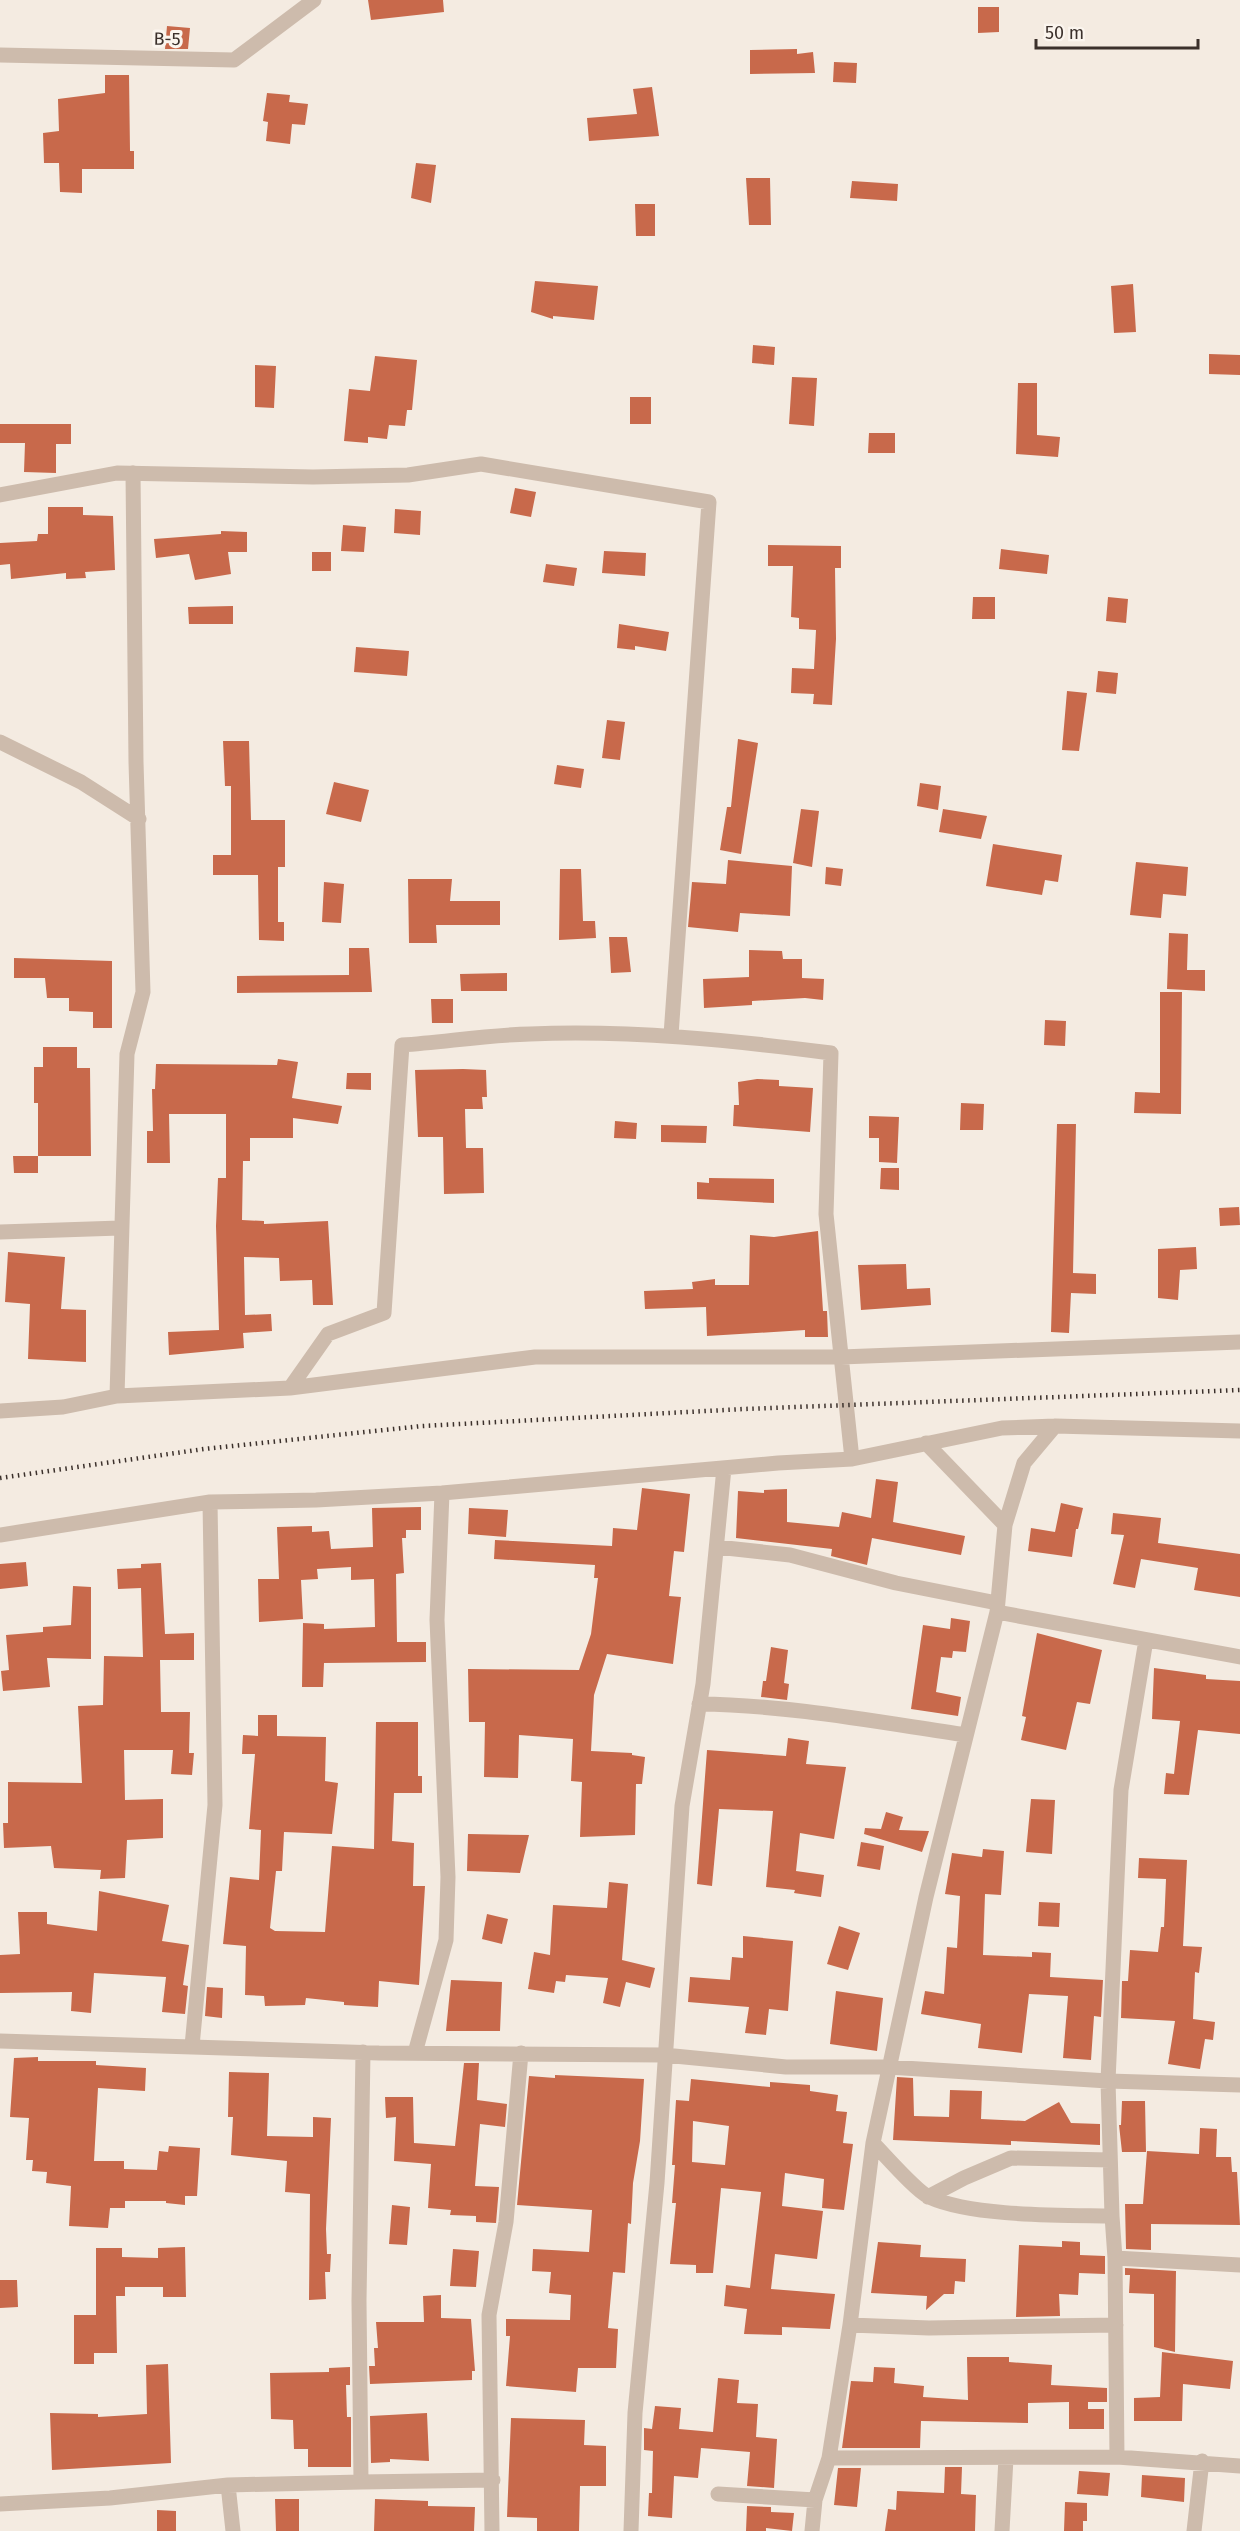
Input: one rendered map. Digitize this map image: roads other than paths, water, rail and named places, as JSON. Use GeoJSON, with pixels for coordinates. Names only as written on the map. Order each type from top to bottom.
{"type":"FeatureCollection","features":[{"type":"Feature","properties":{"kind":"street","name":"B-5"},"geometry":{"type":"LineString","coordinates":[[0,55],[234,60],[314,0]]}},
{"type":"Feature","properties":{"kind":"street"},"geometry":{"type":"LineString","coordinates":[[0,495],[117,473],[325,477],[408,475],[481,464],[709,502],[671,1035]]}},
{"type":"Feature","properties":{"kind":"street"},"geometry":{"type":"LineString","coordinates":[[117,1396],[120,1228],[127,1054],[143,992],[133,473]]}},
{"type":"Feature","properties":{"kind":"street"},"geometry":{"type":"LineString","coordinates":[[2,739],[81,782],[139,819]]}},
{"type":"Feature","properties":{"kind":"street"},"geometry":{"type":"LineString","coordinates":[[290,1388],[328,1334],[384,1313],[402,1045],[529,1034],[671,1035],[736,1040],[831,1053],[826,1214],[852,1459]]}},
{"type":"Feature","properties":{"kind":"street"},"geometry":{"type":"LineString","coordinates":[[0,1232],[120,1228]]}},
{"type":"Feature","properties":{"kind":"street"},"geometry":{"type":"LineString","coordinates":[[0,1411],[63,1407],[117,1396],[290,1388],[535,1357],[842,1357],[1240,1342]]}},
{"type":"Feature","properties":{"kind":"street"},"geometry":{"type":"LineString","coordinates":[[812,2531],[815,2500],[829,2458],[850,2325],[873,2143],[888,2067],[997,1607],[1005,1525],[1024,1463],[1055,1426]]}},
{"type":"Feature","properties":{"kind":"street"},"geometry":{"type":"LineString","coordinates":[[0,1535],[210,1502],[315,1500],[442,1493],[852,1459],[1002,1428],[1055,1426],[1240,1431]]}},
{"type":"Feature","properties":{"kind":"street"},"geometry":{"type":"LineString","coordinates":[[926,1443],[1005,1525]]}},
{"type":"Feature","properties":{"kind":"street"},"geometry":{"type":"LineString","coordinates":[[631,2531],[635,2413],[657,2183],[682,1806],[699,1704],[724,1468]]}},
{"type":"Feature","properties":{"kind":"street"},"geometry":{"type":"LineString","coordinates":[[415,2053],[446,1940],[447,1866],[437,1620],[442,1493]]}},
{"type":"Feature","properties":{"kind":"street"},"geometry":{"type":"LineString","coordinates":[[192,2046],[214,1805],[210,1502]]}},
{"type":"Feature","properties":{"kind":"street"},"geometry":{"type":"LineString","coordinates":[[717,1547],[790,1555],[997,1607],[1240,1658]]}},
{"type":"Feature","properties":{"kind":"street"},"geometry":{"type":"LineString","coordinates":[[1117,2457],[1115,2258],[1108,2081],[1121,1791],[1146,1640]]}},
{"type":"Feature","properties":{"kind":"street"},"geometry":{"type":"LineString","coordinates":[[699,1704],[741,1705],[839,1716],[966,1735]]}},
{"type":"Feature","properties":{"kind":"street"},"geometry":{"type":"LineString","coordinates":[[0,2041],[363,2052],[664,2055],[786,2067],[888,2067],[1108,2081],[1240,2085]]}},
{"type":"Feature","properties":{"kind":"street"},"geometry":{"type":"LineString","coordinates":[[361,2482],[359,2301],[363,2052]]}},
{"type":"Feature","properties":{"kind":"street"},"geometry":{"type":"LineString","coordinates":[[492,2531],[489,2315],[506,2222],[521,2053]]}},
{"type":"Feature","properties":{"kind":"street"},"geometry":{"type":"LineString","coordinates":[[873,2143],[928,2196],[969,2207],[1037,2215],[1112,2216]]}},
{"type":"Feature","properties":{"kind":"street"},"geometry":{"type":"LineString","coordinates":[[928,2196],[1011,2158],[1110,2160]]}},
{"type":"Feature","properties":{"kind":"street"},"geometry":{"type":"LineString","coordinates":[[1115,2258],[1240,2265]]}},
{"type":"Feature","properties":{"kind":"street"},"geometry":{"type":"LineString","coordinates":[[850,2325],[929,2328],[1116,2325]]}},
{"type":"Feature","properties":{"kind":"street"},"geometry":{"type":"LineString","coordinates":[[829,2458],[1117,2457],[1202,2461],[1240,2466]]}},
{"type":"Feature","properties":{"kind":"street"},"geometry":{"type":"LineString","coordinates":[[1002,2531],[1006,2458]]}},
{"type":"Feature","properties":{"kind":"street"},"geometry":{"type":"LineString","coordinates":[[1194,2531],[1202,2461]]}},
{"type":"Feature","properties":{"kind":"street"},"geometry":{"type":"LineString","coordinates":[[0,2504],[110,2498],[228,2485],[492,2480]]}},
{"type":"Feature","properties":{"kind":"street"},"geometry":{"type":"LineString","coordinates":[[228,2485],[233,2531]]}},
{"type":"Feature","properties":{"kind":"street"},"geometry":{"type":"LineString","coordinates":[[718,2494],[815,2500]]}},
{"type":"Feature","properties":{"kind":"railway"},"geometry":{"type":"LineString","coordinates":[[0,1478],[204,1449],[422,1426],[744,1409],[1240,1390]]}}]}
